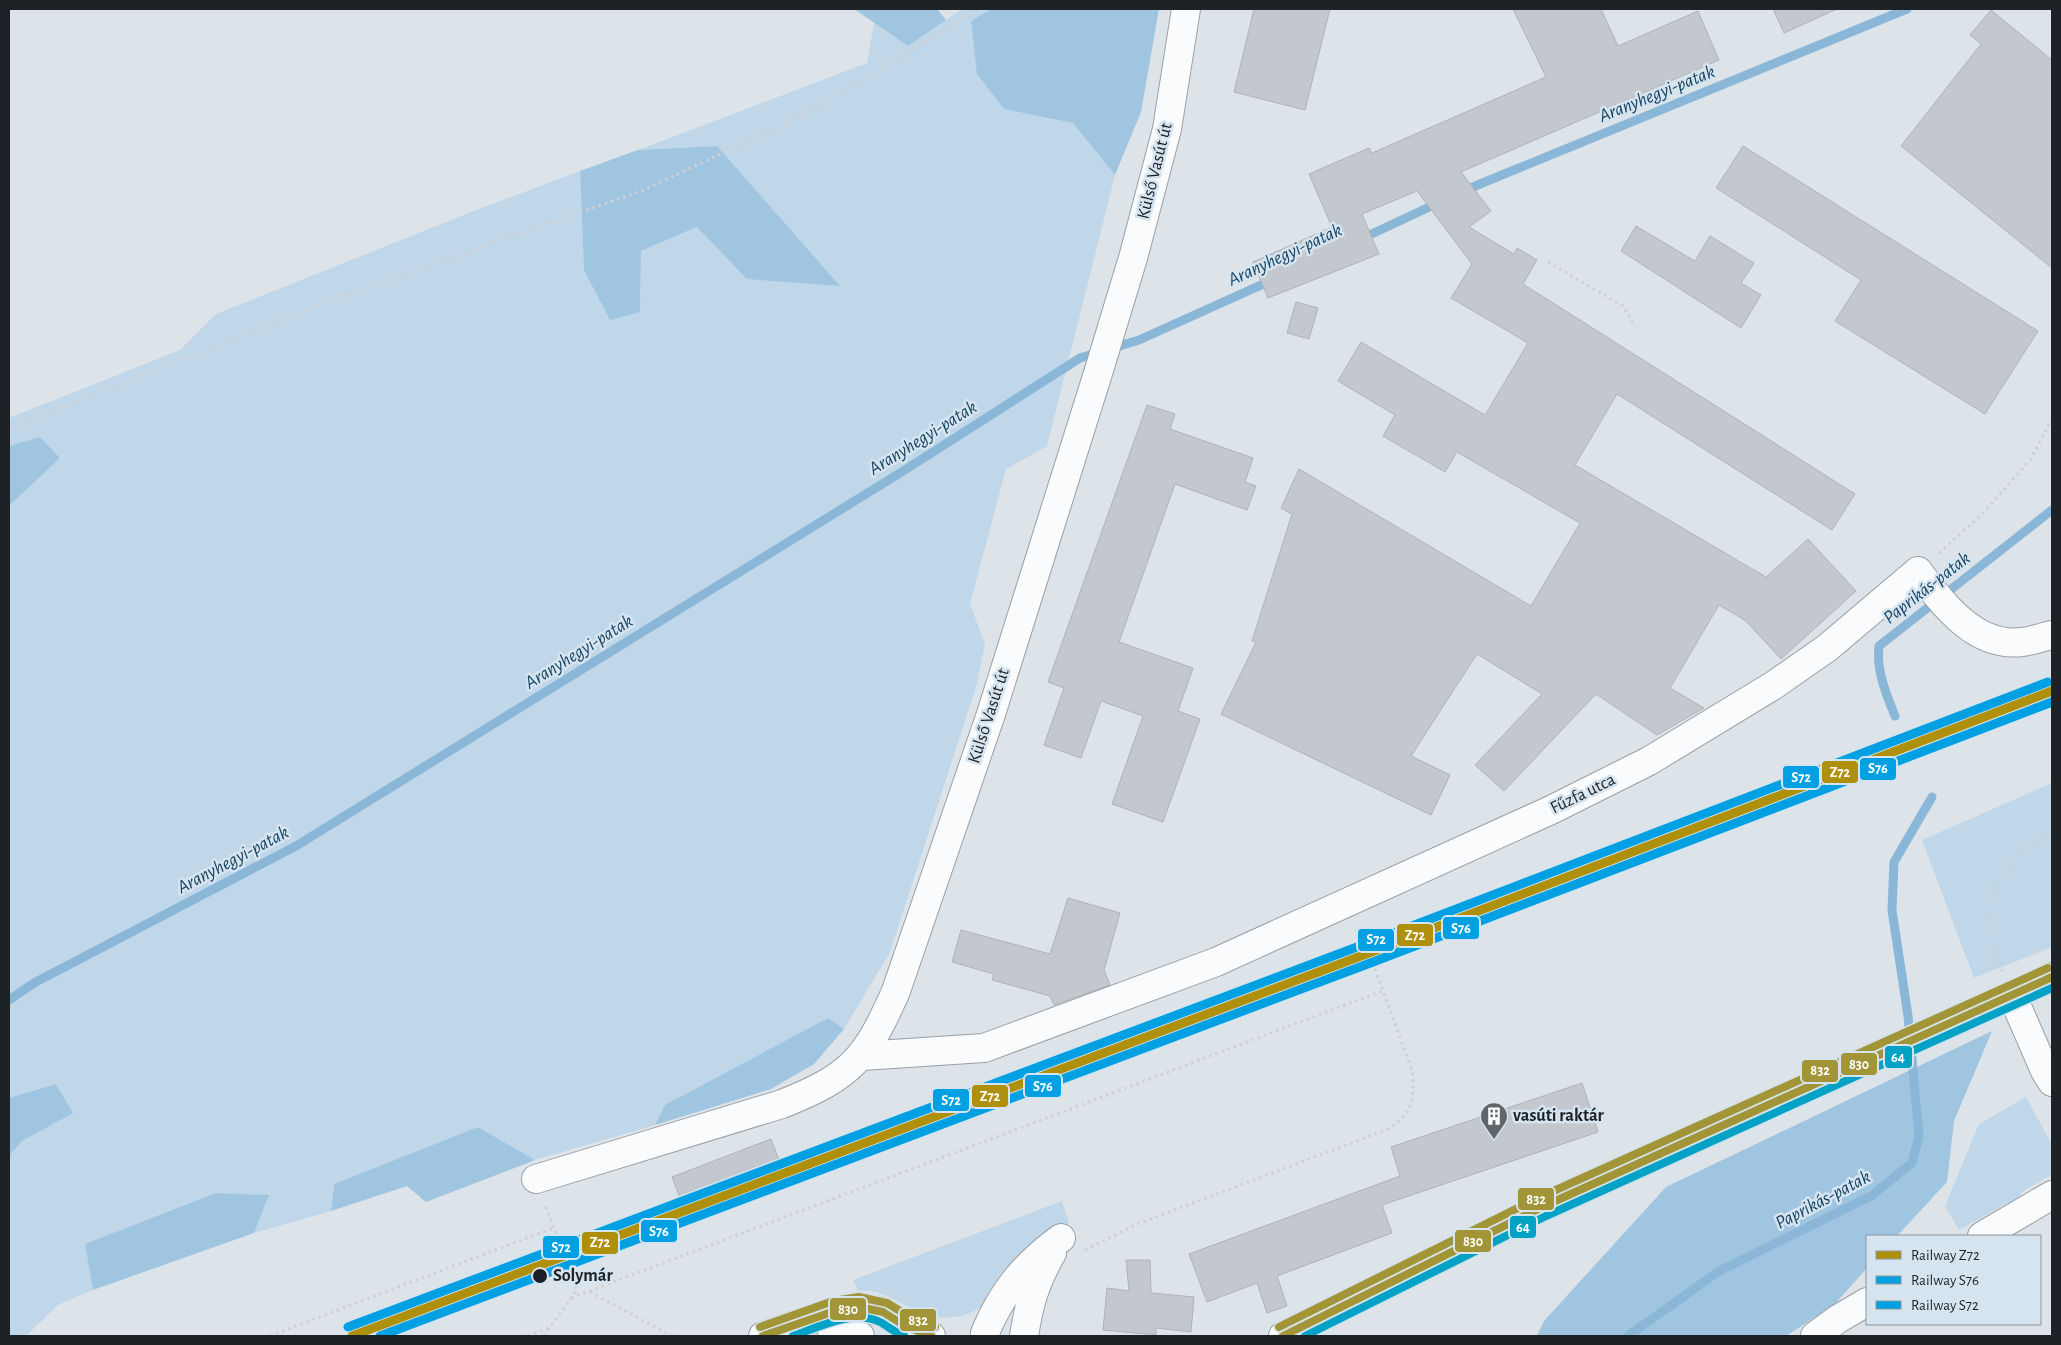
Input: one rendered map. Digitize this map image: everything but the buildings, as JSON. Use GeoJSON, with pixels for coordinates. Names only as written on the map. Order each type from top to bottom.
{"type":"FeatureCollection","features":[{"type":"Feature","properties":{"kind":"street","name":"Külső Vasút út"},"geometry":{"type":"LineString","coordinates":[[536,1179],[782,1104],[816,1090],[843,1074],[862,1056],[880,1026],[896,991],[991,714],[1133,258],[1167,129],[1186,9]]}},
{"type":"Feature","properties":{"kind":"street","name":"Fűzfa utca"},"geometry":{"type":"LineString","coordinates":[[862,1056],[984,1048],[1216,962],[1551,810],[1650,762],[1774,685],[1924,580]]}},
{"type":"Feature","properties":{"kind":"street"},"geometry":{"type":"LineString","coordinates":[[1924,580],[1961,621],[1975,632],[1991,640],[2021,642],[2052,635]]}},
{"type":"Feature","properties":{"kind":"street"},"geometry":{"type":"LineString","coordinates":[[1283,1336],[1542,1207],[2052,977]]}},
{"type":"Feature","properties":{"kind":"street"},"geometry":{"type":"LineString","coordinates":[[2012,995],[2052,1082]]}},
{"type":"Feature","properties":{"kind":"street"},"geometry":{"type":"LineString","coordinates":[[1984,1235],[2052,1196]]}},
{"type":"Feature","properties":{"kind":"street"},"geometry":{"type":"LineString","coordinates":[[984,1335],[995,1309],[1010,1286],[1040,1254],[1061,1238],[1042,1271],[1029,1304],[1024,1336]]}},
{"type":"Feature","properties":{"kind":"street"},"geometry":{"type":"LineString","coordinates":[[1815,1336],[1838,1319],[1866,1303]]}},
{"type":"Feature","properties":{"kind":"street"},"geometry":{"type":"LineString","coordinates":[[763,1336],[836,1311],[859,1307],[883,1312],[905,1326],[931,1336]]}},
{"type":"Feature","properties":{"kind":"street"},"geometry":{"type":"LineString","coordinates":[[832,1336],[860,1336]]}},
{"type":"Feature","properties":{"kind":"path"},"geometry":{"type":"LineString","coordinates":[[9,428],[329,301],[641,191],[790,122],[884,68],[975,9]]}},
{"type":"Feature","properties":{"kind":"path"},"geometry":{"type":"LineString","coordinates":[[1548,262],[1624,306],[1635,328]]}},
{"type":"Feature","properties":{"kind":"path"},"geometry":{"type":"LineString","coordinates":[[1924,580],[2032,459],[2052,418]]}},
{"type":"Feature","properties":{"kind":"path"},"geometry":{"type":"LineString","coordinates":[[2012,995],[1990,940],[1990,910],[2001,876],[2021,854],[2044,836],[2052,833]]}},
{"type":"Feature","properties":{"kind":"path"},"geometry":{"type":"LineString","coordinates":[[1086,1251],[1108,1238],[1135,1226],[1386,1130],[1399,1122],[1412,1105],[1414,1089],[1412,1070],[1364,943]]}},
{"type":"Feature","properties":{"kind":"path"},"geometry":{"type":"LineString","coordinates":[[571,1298],[1382,990]]}},
{"type":"Feature","properties":{"kind":"path"},"geometry":{"type":"LineString","coordinates":[[536,1179],[577,1290],[544,1336]]}},
{"type":"Feature","properties":{"kind":"path"},"geometry":{"type":"LineString","coordinates":[[270,1336],[553,1228]]}},
{"type":"Feature","properties":{"kind":"path"},"geometry":{"type":"LineString","coordinates":[[589,1292],[672,1336]]}},
{"type":"Feature","properties":{"kind":"path"},"geometry":{"type":"LineString","coordinates":[[528,1336],[550,1328]]}},
{"type":"Feature","properties":{"kind":"shaded area"},"geometry":{"type":"Polygon","coordinates":[[[854,9],[937,9],[946,20],[908,46],[854,9]]]}},
{"type":"Feature","properties":{"kind":"shaded area"},"geometry":{"type":"Polygon","coordinates":[[[962,9],[991,9],[971,21],[1004,109],[1073,123],[1115,175],[1047,446],[1006,469],[970,604],[985,644],[977,684],[890,952],[844,1029],[828,1019],[666,1105],[655,1125],[535,1160],[478,1127],[334,1184],[331,1211],[254,1233],[268,1195],[214,1193],[85,1244],[93,1290],[58,1305],[26,1336],[9,1336],[9,1156],[22,1141],[72,1113],[56,1084],[9,1098],[9,506],[60,458],[40,437],[9,446],[9,418],[180,350],[216,314],[466,214],[580,171],[584,270],[640,312],[641,251],[698,227],[747,278],[839,286],[717,146],[638,150],[867,63],[874,23],[908,46],[962,9]]]}},
{"type":"Feature","properties":{"kind":"shaded area"},"geometry":{"type":"Polygon","coordinates":[[[991,9],[1159,9],[1141,112],[1115,175],[1073,123],[1004,109],[977,74],[971,21],[991,9]]]}},
{"type":"Feature","properties":{"kind":"shaded area"},"geometry":{"type":"Polygon","coordinates":[[[717,146],[840,286],[747,279],[697,227],[641,251],[640,312],[610,320],[584,270],[580,171],[638,150],[717,146]]]}},
{"type":"Feature","properties":{"kind":"shaded area"},"geometry":{"type":"Polygon","coordinates":[[[40,437],[60,458],[9,506],[9,446],[40,437]]]}},
{"type":"Feature","properties":{"kind":"shaded area"},"geometry":{"type":"Polygon","coordinates":[[[2052,783],[2052,947],[1974,978],[1922,840],[2052,783]]]}},
{"type":"Feature","properties":{"kind":"shaded area"},"geometry":{"type":"Polygon","coordinates":[[[828,1018],[844,1029],[814,1064],[771,1089],[655,1125],[665,1105],[828,1018]]]}},
{"type":"Feature","properties":{"kind":"shaded area"},"geometry":{"type":"Polygon","coordinates":[[[1992,1031],[1954,1121],[1947,1182],[1898,1235],[1866,1235],[1866,1269],[1834,1305],[1786,1336],[1537,1336],[1544,1321],[1666,1187],[1992,1031]]]}},
{"type":"Feature","properties":{"kind":"shaded area"},"geometry":{"type":"Polygon","coordinates":[[[56,1084],[73,1113],[22,1141],[9,1156],[9,1098],[56,1084]]]}},
{"type":"Feature","properties":{"kind":"shaded area"},"geometry":{"type":"Polygon","coordinates":[[[2026,1097],[2052,1145],[2052,1174],[2020,1193],[2029,1209],[2015,1217],[2007,1203],[1959,1230],[1945,1206],[1979,1124],[2026,1097]]]}},
{"type":"Feature","properties":{"kind":"shaded area"},"geometry":{"type":"Polygon","coordinates":[[[478,1127],[535,1160],[426,1202],[407,1186],[331,1211],[334,1184],[478,1127]]]}},
{"type":"Feature","properties":{"kind":"shaded area"},"geometry":{"type":"Polygon","coordinates":[[[215,1193],[269,1195],[254,1233],[93,1290],[85,1244],[215,1193]]]}},
{"type":"Feature","properties":{"kind":"shaded area"},"geometry":{"type":"Polygon","coordinates":[[[1062,1201],[1069,1223],[1042,1245],[995,1296],[968,1314],[952,1317],[933,1316],[878,1293],[858,1291],[853,1280],[1062,1201]]]}},
{"type":"Feature","properties":{"kind":"waterway","name":"Aranyhegyi-patak"},"geometry":{"type":"LineString","coordinates":[[1463,191],[1907,9]]}},
{"type":"Feature","properties":{"kind":"waterway","name":"Aranyhegyi-patak"},"geometry":{"type":"LineString","coordinates":[[1361,239],[1440,202]]}},
{"type":"Feature","properties":{"kind":"waterway","name":"Aranyhegyi-patak"},"geometry":{"type":"LineString","coordinates":[[9,1000],[34,983],[296,846],[908,468],[1080,358],[1139,340],[1272,280]]}},
{"type":"Feature","properties":{"kind":"waterway","name":"Paprikás-patak"},"geometry":{"type":"LineString","coordinates":[[1895,716],[1880,673],[1879,646],[2052,510]]}},
{"type":"Feature","properties":{"kind":"waterway","name":"Paprikás-patak"},"geometry":{"type":"LineString","coordinates":[[1628,1336],[1719,1271],[1871,1196],[1912,1163],[1919,1136],[1908,1016],[1892,910],[1894,862],[1932,797]]}},
{"type":"Feature","properties":{"kind":"rail line","name":"S72"},"geometry":{"type":"LineString","coordinates":[[348,1327],[1365,944],[2048,682]]}},
{"type":"Feature","properties":{"kind":"rail line","name":"Z72"},"geometry":{"type":"LineString","coordinates":[[352,1336],[1369,953],[2052,691]]}},
{"type":"Feature","properties":{"kind":"rail line","name":"S76"},"geometry":{"type":"LineString","coordinates":[[380,1336],[1373,962],[2052,702]]}},
{"type":"Feature","properties":{"kind":"transit line","name":"832"},"geometry":{"type":"LineString","coordinates":[[1279,1327],[1538,1198],[2048,968]]}},
{"type":"Feature","properties":{"kind":"transit line","name":"830"},"geometry":{"type":"LineString","coordinates":[[1283,1336],[1542,1207],[2052,977]]}},
{"type":"Feature","properties":{"kind":"transit line","name":"64"},"geometry":{"type":"LineString","coordinates":[[1305,1336],[1546,1216],[2052,988]]}},
{"type":"Feature","properties":{"kind":"transit line","name":"832"},"geometry":{"type":"LineString","coordinates":[[760,1327],[833,1301],[859,1297],[887,1303],[910,1317],[935,1327]]}},
{"type":"Feature","properties":{"kind":"transit line","name":"830"},"geometry":{"type":"LineString","coordinates":[[763,1336],[835,1311],[859,1307],[883,1312],[905,1326],[931,1336]]}},
{"type":"Feature","properties":{"kind":"transit line","name":"64"},"geometry":{"type":"LineString","coordinates":[[793,1336],[825,1324],[859,1317],[870,1318],[880,1322],[904,1336]]}},
{"type":"Feature","properties":{"kind":"place","name":"vasúti raktár"},"geometry":{"type":"Point","coordinates":[1494,1140]}},
{"type":"Feature","properties":{"kind":"place","name":"Solymár"},"geometry":{"type":"Point","coordinates":[540,1276]}}]}
